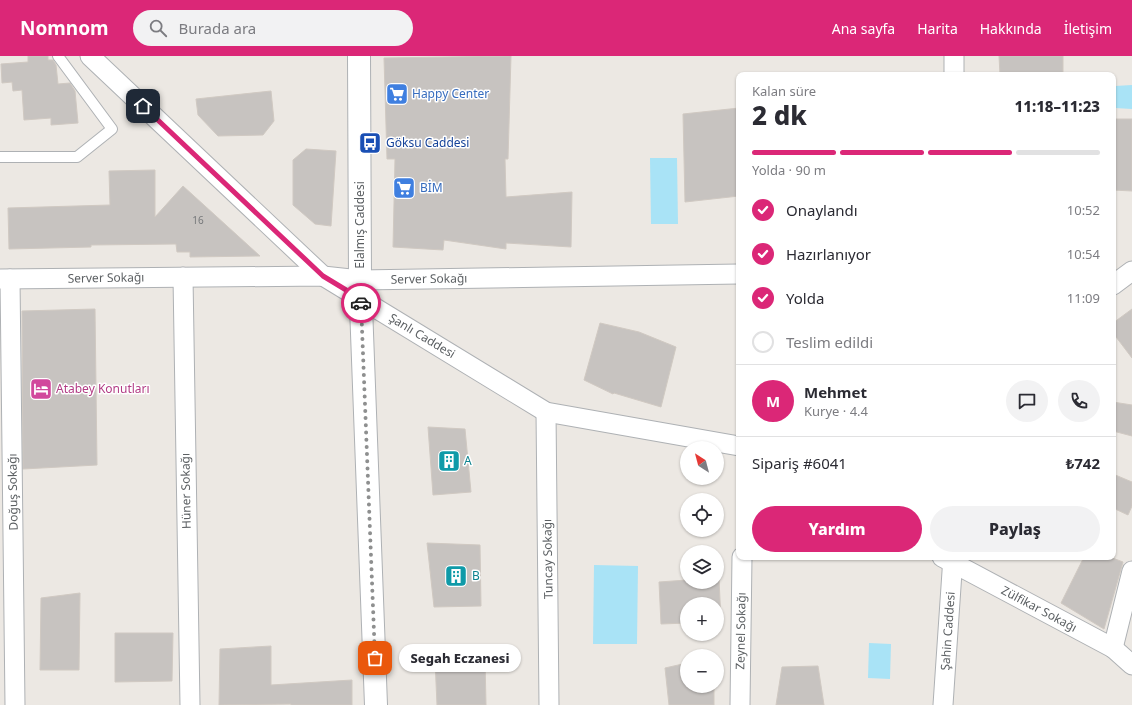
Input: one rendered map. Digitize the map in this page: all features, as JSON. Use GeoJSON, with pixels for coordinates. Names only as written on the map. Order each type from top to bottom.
{"type":"FeatureCollection","features":[{"type":"Feature","properties":{"kind":"street","name":"Şanlı Caddesi"},"geometry":{"type":"LineString","coordinates":[[90,56],[323,276],[361,290],[546,412],[736,445]]}},
{"type":"Feature","properties":{"kind":"street","name":"Elalmış Caddesi"},"geometry":{"type":"LineString","coordinates":[[359,56],[361,290],[376,705]]}},
{"type":"Feature","properties":{"kind":"street"},"geometry":{"type":"LineString","coordinates":[[954,56],[954,72]]}},
{"type":"Feature","properties":{"kind":"street"},"geometry":{"type":"LineString","coordinates":[[1116,283],[1132,271]]}},
{"type":"Feature","properties":{"kind":"street","name":"Server Sokağı"},"geometry":{"type":"LineString","coordinates":[[361,290],[736,274]]}},
{"type":"Feature","properties":{"kind":"street","name":"Server Sokağı"},"geometry":{"type":"LineString","coordinates":[[5,279],[323,276]]}},
{"type":"Feature","properties":{"kind":"street","name":"Hüner Sokağı"},"geometry":{"type":"LineString","coordinates":[[183,277],[190,705]]}},
{"type":"Feature","properties":{"kind":"street","name":"Doğuş Sokağı"},"geometry":{"type":"LineString","coordinates":[[5,279],[16,705]]}},
{"type":"Feature","properties":{"kind":"street","name":"Tuncay Sokağı"},"geometry":{"type":"LineString","coordinates":[[546,412],[549,705]]}},
{"type":"Feature","properties":{"kind":"street","name":"Zeynel Sokağı"},"geometry":{"type":"LineString","coordinates":[[740,705],[742,560]]}},
{"type":"Feature","properties":{"kind":"street","name":"Şahin Caddesi"},"geometry":{"type":"LineString","coordinates":[[943,705],[949,560]]}},
{"type":"Feature","properties":{"kind":"street","name":"Zülfikar Sokağı"},"geometry":{"type":"LineString","coordinates":[[951,560],[1113,648],[1132,665]]}},
{"type":"Feature","properties":{"kind":"street"},"geometry":{"type":"LineString","coordinates":[[1113,648],[1132,571]]}},
{"type":"Feature","properties":{"kind":"lane"},"geometry":{"type":"LineString","coordinates":[[0,157],[77,157],[112,129],[58,56]]}},
{"type":"Feature","properties":{"kind":"water"},"geometry":{"type":"Polygon","coordinates":[[[1132,85],[1132,109],[1116,108],[1116,86],[1132,85]]]}},
{"type":"Feature","properties":{"kind":"water"},"geometry":{"type":"Polygon","coordinates":[[[650,158],[677,158],[678,224],[651,224],[650,158]]]}},
{"type":"Feature","properties":{"kind":"water"},"geometry":{"type":"Polygon","coordinates":[[[594,565],[638,566],[637,644],[593,644],[594,565]]]}},
{"type":"Feature","properties":{"kind":"water"},"geometry":{"type":"Polygon","coordinates":[[[869,643],[891,644],[890,679],[868,678],[869,643]]]}},
{"type":"Feature","properties":{"kind":"building"},"geometry":{"type":"Polygon","coordinates":[[[28,56],[48,56],[48,60],[53,60],[56,65],[58,84],[70,83],[75,91],[78,123],[51,125],[51,118],[24,120],[22,90],[13,91],[12,82],[2,83],[1,64],[28,62],[28,56]]]}},
{"type":"Feature","properties":{"kind":"building"},"geometry":{"type":"Polygon","coordinates":[[[511,56],[508,159],[505,159],[506,197],[572,192],[571,247],[506,243],[506,249],[444,240],[443,250],[393,247],[395,159],[387,159],[384,58],[511,56]]]}},
{"type":"Feature","properties":{"kind":"building"},"geometry":{"type":"Polygon","coordinates":[[[999,56],[1063,56],[1063,72],[1000,72],[999,56]]]}},
{"type":"Feature","properties":{"kind":"building"},"geometry":{"type":"Polygon","coordinates":[[[271,91],[274,121],[263,135],[218,136],[198,115],[196,99],[271,91]]]}},
{"type":"Feature","properties":{"kind":"building"},"geometry":{"type":"Polygon","coordinates":[[[736,108],[736,196],[685,202],[683,114],[736,108]]]}},
{"type":"Feature","properties":{"kind":"building"},"geometry":{"type":"Polygon","coordinates":[[[1116,119],[1132,119],[1132,191],[1116,190],[1116,119]]]}},
{"type":"Feature","properties":{"kind":"building"},"geometry":{"type":"Polygon","coordinates":[[[306,149],[336,151],[331,226],[315,224],[293,205],[293,160],[306,149]]]}},
{"type":"Feature","properties":{"kind":"building"},"geometry":{"type":"Polygon","coordinates":[[[155,170],[155,217],[183,186],[260,256],[190,257],[190,252],[177,252],[176,244],[91,245],[91,247],[9,249],[8,208],[110,205],[109,171],[155,170]]]}},
{"type":"Feature","properties":{"kind":"building","name":"Atabey Konutları"},"geometry":{"type":"Polygon","coordinates":[[[95,309],[97,465],[23,469],[22,311],[95,309]]]}},
{"type":"Feature","properties":{"kind":"building"},"geometry":{"type":"Polygon","coordinates":[[[1132,309],[1132,358],[1116,337],[1116,321],[1132,309]]]}},
{"type":"Feature","properties":{"kind":"building"},"geometry":{"type":"Polygon","coordinates":[[[600,323],[639,332],[676,347],[661,407],[614,393],[613,394],[584,380],[600,323]]]}},
{"type":"Feature","properties":{"kind":"building"},"geometry":{"type":"Polygon","coordinates":[[[1116,402],[1132,405],[1132,436],[1116,432],[1116,402]]]}},
{"type":"Feature","properties":{"kind":"building","name":"A"},"geometry":{"type":"Polygon","coordinates":[[[428,427],[465,429],[471,492],[433,495],[428,427]]]}},
{"type":"Feature","properties":{"kind":"building"},"geometry":{"type":"Polygon","coordinates":[[[1116,475],[1132,482],[1132,506],[1128,515],[1116,509],[1116,475]]]}},
{"type":"Feature","properties":{"kind":"building","name":"B"},"geometry":{"type":"Polygon","coordinates":[[[427,543],[480,545],[481,606],[434,607],[427,543]]]}},
{"type":"Feature","properties":{"kind":"building"},"geometry":{"type":"Polygon","coordinates":[[[1116,559],[1123,562],[1104,629],[1061,603],[1082,560],[1116,559]]]}},
{"type":"Feature","properties":{"kind":"building"},"geometry":{"type":"Polygon","coordinates":[[[680,580],[680,589],[719,589],[720,597],[680,597],[680,623],[661,624],[659,582],[680,580]]]}},
{"type":"Feature","properties":{"kind":"building"},"geometry":{"type":"Polygon","coordinates":[[[80,593],[79,670],[40,670],[41,598],[80,593]]]}},
{"type":"Feature","properties":{"kind":"building"},"geometry":{"type":"Polygon","coordinates":[[[115,633],[173,633],[172,681],[115,682],[115,633]]]}},
{"type":"Feature","properties":{"kind":"building"},"geometry":{"type":"Polygon","coordinates":[[[271,646],[271,685],[352,680],[352,705],[219,705],[220,649],[271,646]]]}},
{"type":"Feature","properties":{"kind":"building"},"geometry":{"type":"Polygon","coordinates":[[[485,659],[486,705],[437,705],[435,660],[485,659]]]}},
{"type":"Feature","properties":{"kind":"building"},"geometry":{"type":"Polygon","coordinates":[[[680,665],[680,693],[714,693],[714,705],[669,705],[665,668],[680,665]]]}},
{"type":"Feature","properties":{"kind":"building"},"geometry":{"type":"Polygon","coordinates":[[[818,666],[824,705],[776,705],[782,667],[818,666]]]}},
{"type":"Feature","properties":{"kind":"way so far"},"geometry":{"type":"LineString","coordinates":[[361,303],[375,658]]}},
{"type":"Feature","properties":{"kind":"place","name":"Happy Center"},"geometry":{"type":"Point","coordinates":[397,94]}},
{"type":"Feature","properties":{"kind":"place","name":"Göksu Caddesi"},"geometry":{"type":"Point","coordinates":[370,143]}},
{"type":"Feature","properties":{"kind":"place","name":"BİM"},"geometry":{"type":"Point","coordinates":[404,188]}},
{"type":"Feature","properties":{"kind":"place","name":"Atabey Konutları"},"geometry":{"type":"Point","coordinates":[41,389]}},
{"type":"Feature","properties":{"kind":"place","name":"A"},"geometry":{"type":"Point","coordinates":[449,461]}},
{"type":"Feature","properties":{"kind":"place","name":"B"},"geometry":{"type":"Point","coordinates":[456,576]}},
{"type":"Feature","properties":{"kind":"place","name":"Segah Eczanesi"},"geometry":{"type":"Point","coordinates":[375,658]}},
{"type":"Feature","properties":{"kind":"route"},"geometry":{"type":"LineString","coordinates":[[143,106],[323,276],[361,299],[361,303]]}}]}
